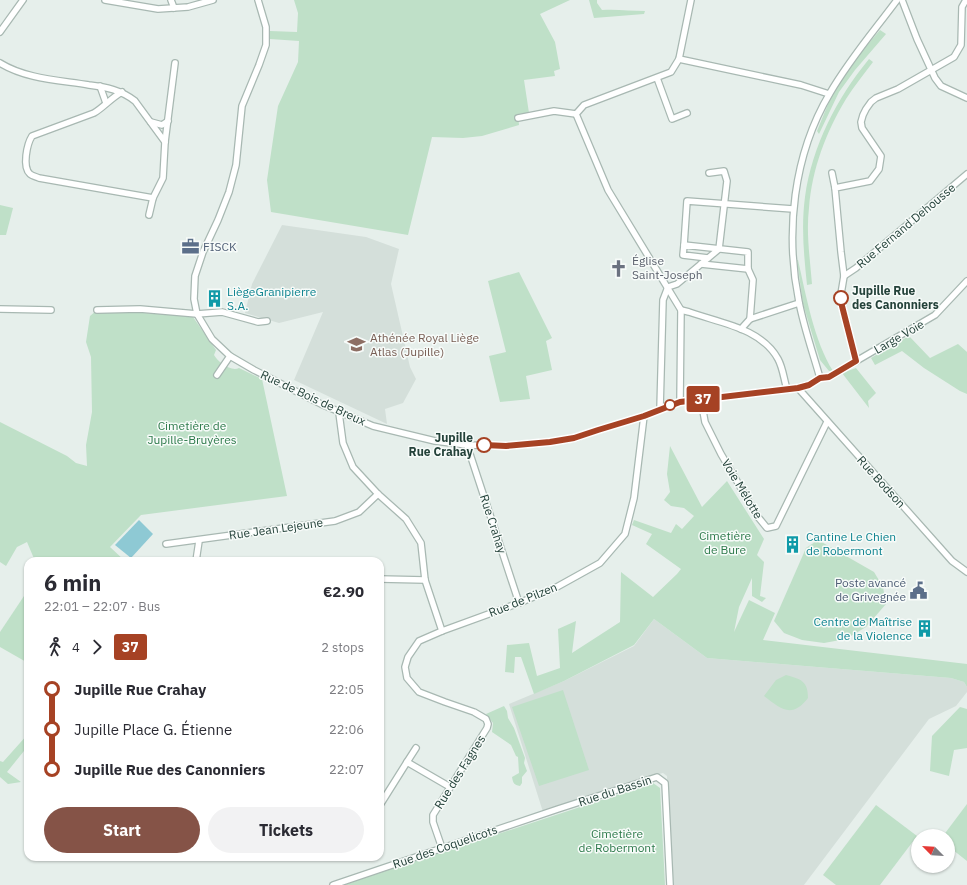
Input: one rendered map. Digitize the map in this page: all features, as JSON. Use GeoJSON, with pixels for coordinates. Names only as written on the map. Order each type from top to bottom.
{"type":"FeatureCollection","features":[{"type":"Feature","properties":{"kind":"street"},"geometry":{"type":"LineString","coordinates":[[0,32],[22,0]]}},
{"type":"Feature","properties":{"kind":"street"},"geometry":{"type":"LineString","coordinates":[[105,0],[158,8],[188,7],[214,0]]}},
{"type":"Feature","properties":{"kind":"street"},"geometry":{"type":"LineString","coordinates":[[171,0],[174,8]]}},
{"type":"Feature","properties":{"kind":"street","name":"Rue de Bois de Breux"},"geometry":{"type":"LineString","coordinates":[[258,0],[266,27],[266,45],[242,106],[236,165],[229,192],[203,252],[195,276],[194,299],[197,314],[212,339],[230,356],[254,370],[339,413],[373,426],[435,441],[467,445],[506,446],[574,438],[644,416],[680,402],[798,388],[809,385],[820,378]]}},
{"type":"Feature","properties":{"kind":"street"},"geometry":{"type":"LineString","coordinates":[[576,114],[584,106],[671,72],[679,59],[691,0]]}},
{"type":"Feature","properties":{"kind":"street"},"geometry":{"type":"LineString","coordinates":[[820,378],[799,303],[793,265],[793,209],[798,181],[806,151],[817,120],[829,94],[844,71],[897,0]]}},
{"type":"Feature","properties":{"kind":"street"},"geometry":{"type":"LineString","coordinates":[[902,0],[917,39],[935,78],[941,86],[967,98]]}},
{"type":"Feature","properties":{"kind":"street"},"geometry":{"type":"LineString","coordinates":[[835,188],[870,181],[879,169],[881,156],[862,128],[862,115],[871,102],[876,98],[898,89],[954,57],[961,45],[962,7],[966,0]]}},
{"type":"Feature","properties":{"kind":"street"},"geometry":{"type":"LineString","coordinates":[[679,59],[801,85],[829,94]]}},
{"type":"Feature","properties":{"kind":"street"},"geometry":{"type":"LineString","coordinates":[[0,62],[23,74],[100,86],[122,92],[135,100],[165,142]]}},
{"type":"Feature","properties":{"kind":"street"},"geometry":{"type":"LineString","coordinates":[[149,215],[153,198],[163,178],[165,142],[175,63]]}},
{"type":"Feature","properties":{"kind":"street"},"geometry":{"type":"LineString","coordinates":[[657,78],[672,119],[687,113]]}},
{"type":"Feature","properties":{"kind":"street"},"geometry":{"type":"LineString","coordinates":[[100,86],[106,103]]}},
{"type":"Feature","properties":{"kind":"street"},"geometry":{"type":"LineString","coordinates":[[122,92],[114,96],[94,113],[32,136],[28,143],[26,167],[30,174],[39,178],[153,198]]}},
{"type":"Feature","properties":{"kind":"street"},"geometry":{"type":"LineString","coordinates":[[518,118],[554,111],[576,114]]}},
{"type":"Feature","properties":{"kind":"street"},"geometry":{"type":"LineString","coordinates":[[576,114],[608,190],[681,310],[680,402]]}},
{"type":"Feature","properties":{"kind":"street"},"geometry":{"type":"LineString","coordinates":[[151,122],[162,125],[168,121]]}},
{"type":"Feature","properties":{"kind":"street"},"geometry":{"type":"LineString","coordinates":[[668,287],[677,284],[719,249],[727,181],[724,171],[709,173]]}},
{"type":"Feature","properties":{"kind":"street"},"geometry":{"type":"LineString","coordinates":[[832,173],[835,188],[844,276],[841,294],[842,306],[856,361]]}},
{"type":"Feature","properties":{"kind":"street","name":"Rue Fernand Dehousse"},"geometry":{"type":"LineString","coordinates":[[844,276],[856,268],[967,174]]}},
{"type":"Feature","properties":{"kind":"street"},"geometry":{"type":"LineString","coordinates":[[708,258],[683,255],[687,201],[793,209]]}},
{"type":"Feature","properties":{"kind":"street"},"geometry":{"type":"LineString","coordinates":[[684,244],[748,252],[748,269],[753,280],[750,319]]}},
{"type":"Feature","properties":{"kind":"street"},"geometry":{"type":"LineString","coordinates":[[701,264],[748,269]]}},
{"type":"Feature","properties":{"kind":"street","name":"Large Voie"},"geometry":{"type":"LineString","coordinates":[[820,378],[829,377],[906,334],[935,315],[967,281]]}},
{"type":"Feature","properties":{"kind":"street"},"geometry":{"type":"LineString","coordinates":[[660,409],[663,300],[668,287]]}},
{"type":"Feature","properties":{"kind":"street"},"geometry":{"type":"LineString","coordinates":[[741,329],[750,319],[799,303]]}},
{"type":"Feature","properties":{"kind":"street"},"geometry":{"type":"LineString","coordinates":[[0,309],[51,310]]}},
{"type":"Feature","properties":{"kind":"street"},"geometry":{"type":"LineString","coordinates":[[97,310],[140,310],[197,314],[222,312],[258,322],[267,321]]}},
{"type":"Feature","properties":{"kind":"street"},"geometry":{"type":"LineString","coordinates":[[681,310],[741,329],[765,342],[778,360],[787,389]]}},
{"type":"Feature","properties":{"kind":"street"},"geometry":{"type":"LineString","coordinates":[[217,375],[230,356]]}},
{"type":"Feature","properties":{"kind":"street","name":"Rue Bodson"},"geometry":{"type":"LineString","coordinates":[[798,388],[952,561],[967,572]]}},
{"type":"Feature","properties":{"kind":"street","name":"Voie Mélotte"},"geometry":{"type":"LineString","coordinates":[[701,400],[705,422],[721,454],[758,517],[767,528],[776,526],[827,422]]}},
{"type":"Feature","properties":{"kind":"street"},"geometry":{"type":"LineString","coordinates":[[339,413],[343,442],[353,467],[378,494],[406,519],[421,543],[424,580],[442,631]]}},
{"type":"Feature","properties":{"kind":"street","name":"Rue de Pilzen"},"geometry":{"type":"LineString","coordinates":[[486,719],[474,712],[419,692],[407,678],[406,667],[408,657],[418,641],[555,588],[600,563],[625,534],[634,498],[644,416]]}},
{"type":"Feature","properties":{"kind":"street","name":"Rue Crahay"},"geometry":{"type":"LineString","coordinates":[[467,445],[519,603]]}},
{"type":"Feature","properties":{"kind":"street","name":"Rue Jean Lejeune"},"geometry":{"type":"LineString","coordinates":[[166,544],[199,541],[335,521],[359,512],[378,494]]}},
{"type":"Feature","properties":{"kind":"street"},"geometry":{"type":"LineString","coordinates":[[197,557],[199,541]]}},
{"type":"Feature","properties":{"kind":"street"},"geometry":{"type":"LineString","coordinates":[[384,579],[424,580]]}},
{"type":"Feature","properties":{"kind":"street","name":"Rue des Fagnes"},"geometry":{"type":"LineString","coordinates":[[442,848],[433,822],[433,815],[487,728],[488,724],[486,719]]}},
{"type":"Feature","properties":{"kind":"street"},"geometry":{"type":"LineString","coordinates":[[384,799],[416,748]]}},
{"type":"Feature","properties":{"kind":"street"},"geometry":{"type":"LineString","coordinates":[[407,762],[450,788]]}},
{"type":"Feature","properties":{"kind":"street","name":"Rue du Bassin"},"geometry":{"type":"LineString","coordinates":[[535,816],[657,777],[665,783],[670,885]]}},
{"type":"Feature","properties":{"kind":"street","name":"Rue des Coquelicots"},"geometry":{"type":"LineString","coordinates":[[333,885],[535,816]]}},
{"type":"Feature","properties":{"kind":"shaded area","name":"Athénée Royal Liège Atlas (Jupille)"},"geometry":{"type":"Polygon","coordinates":[[[282,225],[366,237],[399,249],[391,284],[410,367],[416,379],[403,403],[385,409],[387,424],[294,380],[323,312],[279,323],[245,313],[252,284],[282,225]]]}},
{"type":"Feature","properties":{"kind":"shaded area"},"geometry":{"type":"Polygon","coordinates":[[[654,619],[707,658],[951,678],[964,682],[967,687],[967,692],[956,706],[929,719],[804,885],[672,885],[667,776],[663,773],[650,776],[543,812],[509,704],[564,681],[634,646],[654,619]]]}},
{"type":"Feature","properties":{"kind":"green space"},"geometry":{"type":"Polygon","coordinates":[[[294,0],[570,0],[540,14],[555,42],[560,69],[554,71],[555,76],[524,80],[529,113],[518,114],[519,125],[482,136],[463,138],[432,137],[408,235],[271,212],[267,180],[278,106],[298,62],[299,41],[270,39],[270,31],[297,32],[298,13],[294,0]]]}},
{"type":"Feature","properties":{"kind":"green space"},"geometry":{"type":"Polygon","coordinates":[[[589,0],[597,0],[597,3],[602,10],[645,11],[644,14],[594,18],[589,0]]]}},
{"type":"Feature","properties":{"kind":"green space"},"geometry":{"type":"Polygon","coordinates":[[[880,30],[886,34],[855,70],[839,92],[819,134],[817,131],[833,92],[862,51],[880,30]]]}},
{"type":"Feature","properties":{"kind":"green space"},"geometry":{"type":"Polygon","coordinates":[[[869,59],[873,62],[852,89],[832,124],[821,151],[813,179],[808,217],[812,284],[807,285],[803,219],[808,178],[813,159],[837,106],[846,90],[869,59]]]}},
{"type":"Feature","properties":{"kind":"green space"},"geometry":{"type":"Polygon","coordinates":[[[0,205],[13,208],[6,235],[0,235],[0,205]]]}},
{"type":"Feature","properties":{"kind":"green space"},"geometry":{"type":"Polygon","coordinates":[[[797,260],[816,332],[826,359],[833,371],[829,371],[820,360],[803,304],[797,260]]]}},
{"type":"Feature","properties":{"kind":"green space"},"geometry":{"type":"Polygon","coordinates":[[[519,272],[552,338],[546,341],[552,370],[526,376],[530,399],[500,402],[489,356],[506,352],[488,281],[519,272]]]}},
{"type":"Feature","properties":{"kind":"green space","name":"Cimetière de Jupille-Bruyères"},"geometry":{"type":"Polygon","coordinates":[[[97,310],[190,315],[193,317],[216,350],[214,355],[218,361],[232,369],[239,368],[262,379],[287,496],[141,515],[110,547],[121,557],[33,557],[27,542],[17,547],[6,566],[0,562],[0,422],[67,456],[76,463],[87,466],[86,445],[92,412],[91,357],[86,342],[90,316],[97,310]]]}},
{"type":"Feature","properties":{"kind":"green space"},"geometry":{"type":"Polygon","coordinates":[[[909,336],[930,358],[958,344],[967,352],[967,394],[924,368],[902,351],[875,365],[871,358],[909,336]]]}},
{"type":"Feature","properties":{"kind":"green space"},"geometry":{"type":"Polygon","coordinates":[[[856,368],[876,393],[868,401],[869,408],[842,373],[856,368]]]}},
{"type":"Feature","properties":{"kind":"green space","name":"Cimetière de Bure"},"geometry":{"type":"Polygon","coordinates":[[[670,446],[702,507],[727,481],[764,539],[757,555],[764,562],[760,596],[766,598],[762,602],[752,596],[752,578],[739,607],[734,632],[749,600],[775,613],[763,640],[967,664],[967,687],[964,682],[951,678],[707,658],[654,619],[634,645],[564,681],[534,694],[521,657],[515,657],[514,673],[505,672],[507,645],[529,643],[537,676],[560,668],[558,629],[576,621],[572,653],[620,622],[621,572],[653,597],[681,569],[646,544],[652,534],[632,525],[634,520],[671,533],[676,524],[682,529],[694,516],[684,508],[671,506],[664,500],[670,492],[667,474],[670,446]]]}},
{"type":"Feature","properties":{"kind":"green space"},"geometry":{"type":"Polygon","coordinates":[[[818,540],[874,572],[883,587],[886,604],[866,627],[846,639],[824,643],[802,640],[784,633],[774,621],[806,548],[818,540]]]}},
{"type":"Feature","properties":{"kind":"green space"},"geometry":{"type":"Polygon","coordinates":[[[24,596],[24,661],[0,647],[0,632],[24,596]]]}},
{"type":"Feature","properties":{"kind":"green space"},"geometry":{"type":"Polygon","coordinates":[[[786,675],[803,682],[808,692],[808,698],[797,708],[792,710],[781,708],[764,696],[776,680],[786,675]]]}},
{"type":"Feature","properties":{"kind":"green space"},"geometry":{"type":"Polygon","coordinates":[[[563,690],[589,770],[539,786],[512,707],[563,690]]]}},
{"type":"Feature","properties":{"kind":"green space"},"geometry":{"type":"Polygon","coordinates":[[[504,706],[525,758],[524,763],[527,771],[522,777],[522,783],[520,786],[514,783],[512,777],[519,773],[518,757],[516,756],[511,745],[492,732],[493,723],[486,714],[504,706]]]}},
{"type":"Feature","properties":{"kind":"green space"},"geometry":{"type":"Polygon","coordinates":[[[960,707],[967,709],[967,748],[954,750],[949,776],[930,771],[932,736],[960,707]]]}},
{"type":"Feature","properties":{"kind":"green space"},"geometry":{"type":"Polygon","coordinates":[[[24,738],[24,751],[7,772],[21,782],[8,784],[0,777],[0,761],[3,762],[24,738]]]}},
{"type":"Feature","properties":{"kind":"green space","name":"Cimetière de Robermont"},"geometry":{"type":"Polygon","coordinates":[[[653,783],[660,788],[665,885],[343,885],[653,783]]]}},
{"type":"Feature","properties":{"kind":"green space"},"geometry":{"type":"Polygon","coordinates":[[[967,804],[967,861],[955,852],[955,829],[948,829],[967,804]]]}},
{"type":"Feature","properties":{"kind":"green space"},"geometry":{"type":"Polygon","coordinates":[[[876,805],[911,831],[911,844],[880,885],[836,885],[823,875],[876,805]]]}},
{"type":"Feature","properties":{"kind":"water"},"geometry":{"type":"Polygon","coordinates":[[[139,520],[153,534],[132,557],[130,557],[115,545],[139,520]]]}},
{"type":"Feature","properties":{"kind":"bus line","name":"37"},"geometry":{"type":"LineString","coordinates":[[484,445],[506,446],[538,444],[574,438],[644,416],[680,402],[798,388],[809,385],[820,378],[829,377],[856,361],[841,298]]}},
{"type":"Feature","properties":{"kind":"place","name":"FISCK"},"geometry":{"type":"Point","coordinates":[190,247]}},
{"type":"Feature","properties":{"kind":"place","name":"Église Saint-Joseph"},"geometry":{"type":"Point","coordinates":[619,268]}},
{"type":"Feature","properties":{"kind":"place","name":"Jupille Rue des Canonniers"},"geometry":{"type":"Point","coordinates":[841,298]}},
{"type":"Feature","properties":{"kind":"place","name":"LiègeGranipierre S.A."},"geometry":{"type":"Point","coordinates":[214,299]}},
{"type":"Feature","properties":{"kind":"place","name":"Athénée Royal Liège Atlas (Jupille)"},"geometry":{"type":"Point","coordinates":[357,345]}},
{"type":"Feature","properties":{"kind":"place","name":"Jupille Rue Crahay"},"geometry":{"type":"Point","coordinates":[484,445]}},
{"type":"Feature","properties":{"kind":"place","name":"Cantine Le Chien de Robermont"},"geometry":{"type":"Point","coordinates":[793,544]}},
{"type":"Feature","properties":{"kind":"place","name":"Poste avancé de Grivegnée"},"geometry":{"type":"Point","coordinates":[919,590]}},
{"type":"Feature","properties":{"kind":"place","name":"Centre de Maîtrise de la Violence"},"geometry":{"type":"Point","coordinates":[925,629]}}]}
